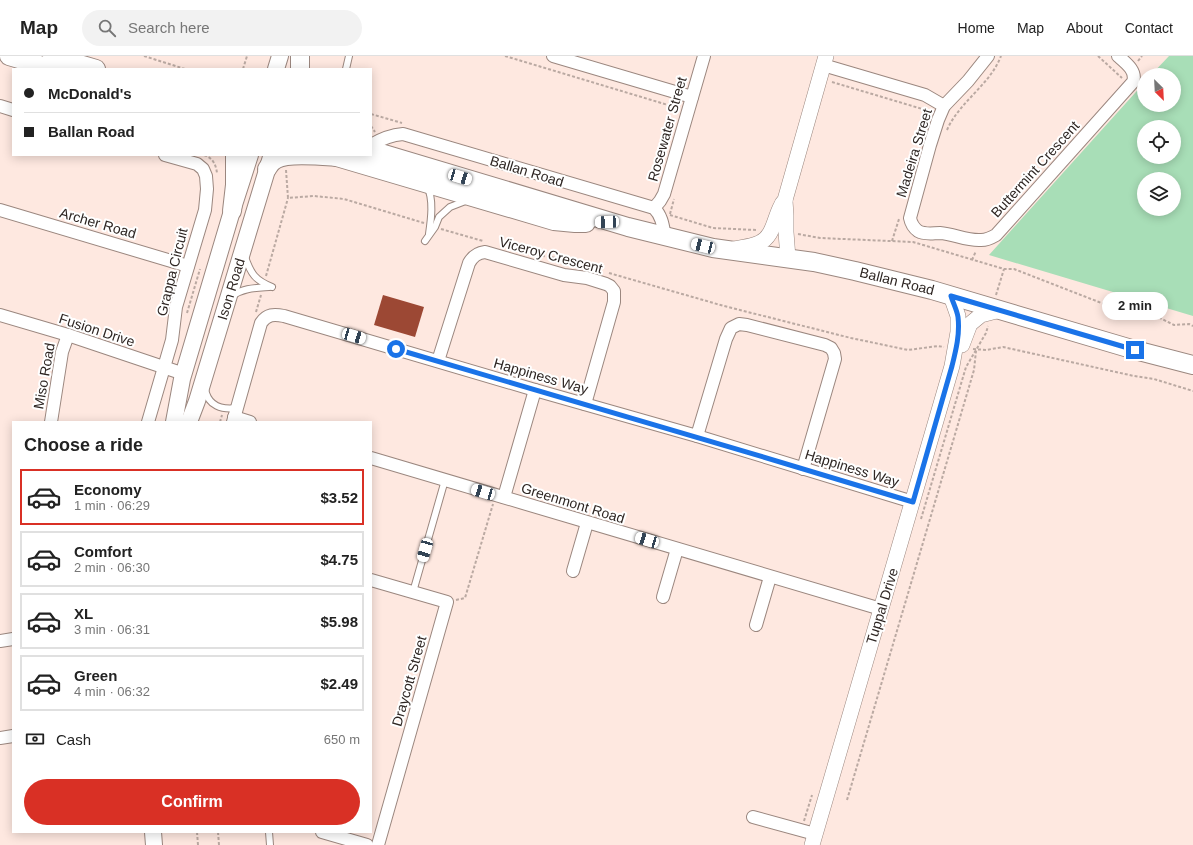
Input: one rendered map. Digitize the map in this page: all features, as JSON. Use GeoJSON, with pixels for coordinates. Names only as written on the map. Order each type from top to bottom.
{"type":"FeatureCollection","features":[{"type":"Feature","properties":{"kind":"main road"},"geometry":{"type":"LineString","coordinates":[[9,56],[50,68]]}},
{"type":"Feature","properties":{"kind":"main road"},"geometry":{"type":"LineString","coordinates":[[52,56],[93,68]]}},
{"type":"Feature","properties":{"kind":"main road"},"geometry":{"type":"LineString","coordinates":[[296,68],[300,56]]}},
{"type":"Feature","properties":{"kind":"main road"},"geometry":{"type":"LineString","coordinates":[[300,56],[300,68]]}},
{"type":"Feature","properties":{"kind":"main road","name":"Ballan Road"},"geometry":{"type":"LineString","coordinates":[[372,150],[607,222],[714,248],[814,262],[855,271],[951,296],[1135,350],[1193,365]]}},
{"type":"Feature","properties":{"kind":"main road"},"geometry":{"type":"LineString","coordinates":[[232,211],[235,185],[235,156]]}},
{"type":"Feature","properties":{"kind":"main road","name":"Ison Road"},"geometry":{"type":"LineString","coordinates":[[174,421],[184,374],[250,156]]}},
{"type":"Feature","properties":{"kind":"main road","name":"Ballan Road"},"geometry":{"type":"LineString","coordinates":[[275,160],[312,156],[334,156],[554,221],[575,223],[607,222]]}},
{"type":"Feature","properties":{"kind":"main road","name":"Ison Road"},"geometry":{"type":"LineString","coordinates":[[189,421],[243,250],[275,160]]}},
{"type":"Feature","properties":{"kind":"main road"},"geometry":{"type":"LineString","coordinates":[[184,374],[192,375],[203,372],[205,373]]}},
{"type":"Feature","properties":{"kind":"main road"},"geometry":{"type":"LineString","coordinates":[[154,833],[154,845]]}},
{"type":"Feature","properties":{"kind":"street"},"geometry":{"type":"LineString","coordinates":[[553,56],[582,60],[687,96]]}},
{"type":"Feature","properties":{"kind":"street","name":"Rosewater Street"},"geometry":{"type":"LineString","coordinates":[[656,212],[660,200],[664,194],[687,96],[704,56]]}},
{"type":"Feature","properties":{"kind":"street","name":"Madeira Street"},"geometry":{"type":"LineString","coordinates":[[914,226],[910,218],[930,145],[944,106],[968,81],[988,56]]}},
{"type":"Feature","properties":{"kind":"street","name":"Buttermint Crescent"},"geometry":{"type":"LineString","coordinates":[[914,226],[918,231],[926,233],[946,234],[977,240],[987,239],[996,235],[1133,82],[1134,75],[1131,69],[1118,56]]}},
{"type":"Feature","properties":{"kind":"street"},"geometry":{"type":"LineString","coordinates":[[726,250],[747,247],[759,243],[778,232],[786,215],[785,200],[824,60],[925,95],[944,106]]}},
{"type":"Feature","properties":{"kind":"street"},"geometry":{"type":"LineString","coordinates":[[0,106],[12,110]]}},
{"type":"Feature","properties":{"kind":"street","name":"Ballan Road"},"geometry":{"type":"LineString","coordinates":[[372,144],[384,138],[396,134],[403,134],[656,212]]}},
{"type":"Feature","properties":{"kind":"street","name":"Grappa Circuit"},"geometry":{"type":"LineString","coordinates":[[148,421],[173,333],[176,307],[205,210],[207,189],[206,176],[203,169],[197,164],[169,156]]}},
{"type":"Feature","properties":{"kind":"street","name":"Archer Road"},"geometry":{"type":"LineString","coordinates":[[0,210],[188,266]]}},
{"type":"Feature","properties":{"kind":"street"},"geometry":{"type":"LineString","coordinates":[[656,212],[665,237]]}},
{"type":"Feature","properties":{"kind":"street"},"geometry":{"type":"LineString","coordinates":[[778,232],[788,258]]}},
{"type":"Feature","properties":{"kind":"street","name":"Viceroy Crescent"},"geometry":{"type":"LineString","coordinates":[[438,361],[469,263],[475,255],[485,252],[564,275],[587,278],[610,286],[614,291],[615,296],[585,404]]}},
{"type":"Feature","properties":{"kind":"street","name":"Tuppal Drive"},"geometry":{"type":"LineString","coordinates":[[951,296],[958,316],[959,348]]}},
{"type":"Feature","properties":{"kind":"street","name":"Tuppal Drive"},"geometry":{"type":"LineString","coordinates":[[813,840],[952,366],[970,324],[981,316],[1000,310]]}},
{"type":"Feature","properties":{"kind":"street","name":"Fusion Drive"},"geometry":{"type":"LineString","coordinates":[[0,316],[68,335],[184,374]]}},
{"type":"Feature","properties":{"kind":"street","name":"Happiness Way"},"geometry":{"type":"LineString","coordinates":[[235,416],[261,323],[264,318],[269,316],[284,316],[697,436],[913,502]]}},
{"type":"Feature","properties":{"kind":"street"},"geometry":{"type":"LineString","coordinates":[[697,436],[726,339],[731,328],[739,324],[747,325],[816,342],[831,348],[835,359],[803,469]]}},
{"type":"Feature","properties":{"kind":"street","name":"Miso Road"},"geometry":{"type":"LineString","coordinates":[[51,421],[62,352],[68,335]]}},
{"type":"Feature","properties":{"kind":"street"},"geometry":{"type":"LineString","coordinates":[[500,496],[535,390]]}},
{"type":"Feature","properties":{"kind":"street"},"geometry":{"type":"LineString","coordinates":[[235,416],[248,421]]}},
{"type":"Feature","properties":{"kind":"street","name":"Greenmont Road"},"geometry":{"type":"LineString","coordinates":[[372,458],[881,609]]}},
{"type":"Feature","properties":{"kind":"street"},"geometry":{"type":"LineString","coordinates":[[573,571],[587,523]]}},
{"type":"Feature","properties":{"kind":"street"},"geometry":{"type":"LineString","coordinates":[[663,597],[677,549]]}},
{"type":"Feature","properties":{"kind":"street"},"geometry":{"type":"LineString","coordinates":[[756,625],[770,577]]}},
{"type":"Feature","properties":{"kind":"street"},"geometry":{"type":"LineString","coordinates":[[372,580],[447,602]]}},
{"type":"Feature","properties":{"kind":"street","name":"Draycott Street"},"geometry":{"type":"LineString","coordinates":[[378,845],[447,602]]}},
{"type":"Feature","properties":{"kind":"street"},"geometry":{"type":"LineString","coordinates":[[0,641],[12,639]]}},
{"type":"Feature","properties":{"kind":"street"},"geometry":{"type":"LineString","coordinates":[[0,738],[12,736]]}},
{"type":"Feature","properties":{"kind":"street"},"geometry":{"type":"LineString","coordinates":[[754,817],[813,840]]}},
{"type":"Feature","properties":{"kind":"street"},"geometry":{"type":"LineString","coordinates":[[325,833],[367,845]]}},
{"type":"Feature","properties":{"kind":"lane"},"geometry":{"type":"LineString","coordinates":[[346,68],[348,56]]}},
{"type":"Feature","properties":{"kind":"lane"},"geometry":{"type":"LineString","coordinates":[[426,183],[429,191],[432,226]]}},
{"type":"Feature","properties":{"kind":"lane"},"geometry":{"type":"LineString","coordinates":[[427,238],[432,226],[450,207],[475,197]]}},
{"type":"Feature","properties":{"kind":"lane"},"geometry":{"type":"LineString","coordinates":[[243,250],[248,267],[263,286]]}},
{"type":"Feature","properties":{"kind":"lane"},"geometry":{"type":"LineString","coordinates":[[227,302],[241,291],[263,286]]}},
{"type":"Feature","properties":{"kind":"lane"},"geometry":{"type":"LineString","coordinates":[[205,373],[206,393],[211,402],[228,410],[235,416]]}},
{"type":"Feature","properties":{"kind":"lane"},"geometry":{"type":"LineString","coordinates":[[412,592],[445,480]]}},
{"type":"Feature","properties":{"kind":"lane"},"geometry":{"type":"LineString","coordinates":[[269,833],[270,845]]}},
{"type":"Feature","properties":{"kind":"path"},"geometry":{"type":"LineString","coordinates":[[146,56],[182,68]]}},
{"type":"Feature","properties":{"kind":"path"},"geometry":{"type":"LineString","coordinates":[[243,68],[247,56]]}},
{"type":"Feature","properties":{"kind":"path"},"geometry":{"type":"LineString","coordinates":[[505,56],[678,108],[687,96]]}},
{"type":"Feature","properties":{"kind":"path"},"geometry":{"type":"LineString","coordinates":[[946,133],[951,120],[990,76],[1001,56]]}},
{"type":"Feature","properties":{"kind":"path"},"geometry":{"type":"LineString","coordinates":[[1098,56],[1124,80]]}},
{"type":"Feature","properties":{"kind":"path"},"geometry":{"type":"LineString","coordinates":[[831,82],[932,111]]}},
{"type":"Feature","properties":{"kind":"path"},"geometry":{"type":"LineString","coordinates":[[372,114],[409,125]]}},
{"type":"Feature","properties":{"kind":"path"},"geometry":{"type":"LineString","coordinates":[[210,156],[216,166],[218,180]]}},
{"type":"Feature","properties":{"kind":"path"},"geometry":{"type":"LineString","coordinates":[[254,316],[288,198],[275,160]]}},
{"type":"Feature","properties":{"kind":"path"},"geometry":{"type":"LineString","coordinates":[[288,198],[314,196],[344,199],[486,242]]}},
{"type":"Feature","properties":{"kind":"path"},"geometry":{"type":"LineString","coordinates":[[656,212],[713,228],[778,232],[820,238],[913,242],[1004,269],[1014,270],[1104,304],[1132,304],[1174,325],[1188,324],[1193,326]]}},
{"type":"Feature","properties":{"kind":"path"},"geometry":{"type":"LineString","coordinates":[[535,255],[556,258],[587,266]]}},
{"type":"Feature","properties":{"kind":"path"},"geometry":{"type":"LineString","coordinates":[[187,317],[201,264]]}},
{"type":"Feature","properties":{"kind":"path"},"geometry":{"type":"LineString","coordinates":[[609,273],[724,306],[901,349],[908,350],[938,346],[986,350],[1003,347],[1134,376],[1154,379],[1193,390]]}},
{"type":"Feature","properties":{"kind":"path"},"geometry":{"type":"LineString","coordinates":[[847,800],[974,370],[976,350]]}},
{"type":"Feature","properties":{"kind":"path"},"geometry":{"type":"LineString","coordinates":[[220,421],[224,409]]}},
{"type":"Feature","properties":{"kind":"path"},"geometry":{"type":"LineString","coordinates":[[447,602],[465,598],[500,496]]}},
{"type":"Feature","properties":{"kind":"path"},"geometry":{"type":"LineString","coordinates":[[197,833],[198,845]]}},
{"type":"Feature","properties":{"kind":"path"},"geometry":{"type":"LineString","coordinates":[[218,833],[219,845]]}},
{"type":"Feature","properties":{"kind":"green space"},"geometry":{"type":"Polygon","coordinates":[[[1169,56],[1193,56],[1193,316],[989,255],[1137,91],[1137,112],[1181,112],[1181,68],[1158,68],[1169,56]]]}},
{"type":"Feature","properties":{"kind":"building"},"geometry":{"type":"Polygon","coordinates":[[[383,295],[424,307],[415,337],[374,325],[383,295]]]}},
{"type":"Feature","properties":{"kind":"route"},"geometry":{"type":"LineString","coordinates":[[396,349],[697,436],[913,502],[956,348],[958,316],[951,296],[1135,350]]}}]}
